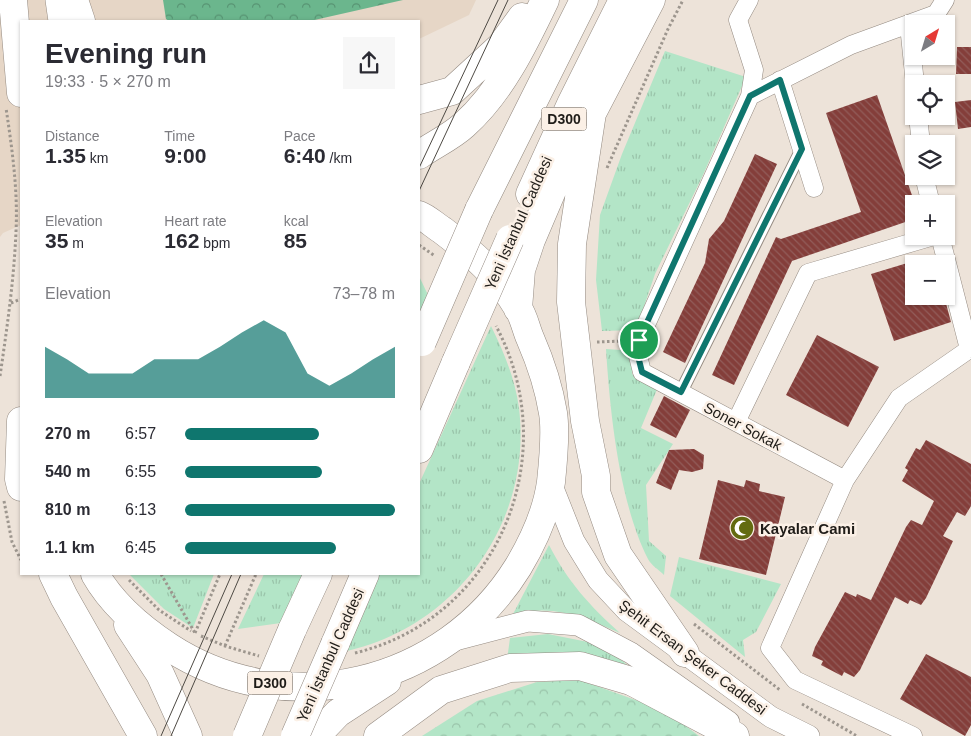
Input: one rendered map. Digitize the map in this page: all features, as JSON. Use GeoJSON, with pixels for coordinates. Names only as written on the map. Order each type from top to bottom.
{"type":"FeatureCollection","features":[{"type":"Feature","properties":{"kind":"highway"},"geometry":{"type":"LineString","coordinates":[[13,0],[13,100]]}},
{"type":"Feature","properties":{"kind":"highway"},"geometry":{"type":"LineString","coordinates":[[74,0],[81,20]]}},
{"type":"Feature","properties":{"kind":"highway"},"geometry":{"type":"LineString","coordinates":[[420,100],[452,91],[501,46],[535,0]]}},
{"type":"Feature","properties":{"kind":"highway"},"geometry":{"type":"LineString","coordinates":[[420,154],[463,125],[490,95],[510,68],[545,0]]}},
{"type":"Feature","properties":{"kind":"highway","name":"D300"},"geometry":{"type":"LineString","coordinates":[[421,346],[479,210],[584,0]]}},
{"type":"Feature","properties":{"kind":"highway","name":"Yeni İstanbul Caddesi"},"geometry":{"type":"LineString","coordinates":[[420,447],[571,104],[622,0]]}},
{"type":"Feature","properties":{"kind":"highway"},"geometry":{"type":"LineString","coordinates":[[518,308],[521,270],[530,240],[554,186],[651,0]]}},
{"type":"Feature","properties":{"kind":"highway"},"geometry":{"type":"LineString","coordinates":[[592,113],[572,244],[571,302],[585,422],[596,476],[596,492],[618,555],[685,653]]}},
{"type":"Feature","properties":{"kind":"highway"},"geometry":{"type":"LineString","coordinates":[[316,736],[338,713],[450,641],[480,616],[505,587],[526,554],[539,524],[551,483],[553,414],[537,355],[518,308],[477,256],[420,216]]}},
{"type":"Feature","properties":{"kind":"highway"},"geometry":{"type":"LineString","coordinates":[[12,493],[19,478],[20,450]]}},
{"type":"Feature","properties":{"kind":"highway"},"geometry":{"type":"LineString","coordinates":[[53,575],[143,736]]}},
{"type":"Feature","properties":{"kind":"highway","name":"D300"},"geometry":{"type":"LineString","coordinates":[[247,736],[318,575]]}},
{"type":"Feature","properties":{"kind":"highway","name":"Yeni İstanbul Caddesi"},"geometry":{"type":"LineString","coordinates":[[295,736],[365,575]]}},
{"type":"Feature","properties":{"kind":"highway"},"geometry":{"type":"LineString","coordinates":[[98,580],[142,629],[190,661],[245,681],[302,688],[360,682],[415,663]]}},
{"type":"Feature","properties":{"kind":"highway"},"geometry":{"type":"LineString","coordinates":[[98,580],[160,674],[188,736]]}},
{"type":"Feature","properties":{"kind":"highway"},"geometry":{"type":"LineString","coordinates":[[378,736],[441,690],[510,668],[580,666],[631,681],[735,736]]}},
{"type":"Feature","properties":{"kind":"main road"},"geometry":{"type":"LineString","coordinates":[[17,0],[20,20]]}},
{"type":"Feature","properties":{"kind":"main road"},"geometry":{"type":"LineString","coordinates":[[58,0],[61,20]]}},
{"type":"Feature","properties":{"kind":"street"},"geometry":{"type":"LineString","coordinates":[[639,340],[750,96],[754,70],[738,20],[749,0]]}},
{"type":"Feature","properties":{"kind":"street"},"geometry":{"type":"LineString","coordinates":[[934,15],[945,0]]}},
{"type":"Feature","properties":{"kind":"street"},"geometry":{"type":"LineString","coordinates":[[750,96],[851,45],[905,26]]}},
{"type":"Feature","properties":{"kind":"street"},"geometry":{"type":"LineString","coordinates":[[780,80],[814,188]]}},
{"type":"Feature","properties":{"kind":"street"},"geometry":{"type":"LineString","coordinates":[[681,392],[802,149]]}},
{"type":"Feature","properties":{"kind":"street"},"geometry":{"type":"LineString","coordinates":[[736,422],[808,273],[905,245]]}},
{"type":"Feature","properties":{"kind":"street"},"geometry":{"type":"LineString","coordinates":[[913,736],[795,680],[770,648],[845,480],[899,398],[970,348],[942,245]]}},
{"type":"Feature","properties":{"kind":"street","name":"Soner Sokak"},"geometry":{"type":"LineString","coordinates":[[639,340],[638,356],[642,372],[845,480]]}},
{"type":"Feature","properties":{"kind":"street","name":"Şehit Ersan Şeker Caddesi"},"geometry":{"type":"LineString","coordinates":[[551,483],[574,541],[598,580],[627,611],[772,717],[809,736]]}},
{"type":"Feature","properties":{"kind":"street","name":"Şehit Ersan Şeker Caddesi"},"geometry":{"type":"LineString","coordinates":[[450,641],[528,621],[578,625],[631,653],[723,717],[746,736]]}},
{"type":"Feature","properties":{"kind":"path"},"geometry":{"type":"LineString","coordinates":[[604,176],[668,28],[683,0]]}},
{"type":"Feature","properties":{"kind":"path"},"geometry":{"type":"LineString","coordinates":[[0,376],[11,303],[16,229],[12,150],[13,100]]}},
{"type":"Feature","properties":{"kind":"path"},"geometry":{"type":"LineString","coordinates":[[11,303],[20,298]]}},
{"type":"Feature","properties":{"kind":"path"},"geometry":{"type":"LineString","coordinates":[[596,334],[598,352]]}},
{"type":"Feature","properties":{"kind":"path"},"geometry":{"type":"LineString","coordinates":[[597,342],[639,340]]}},
{"type":"Feature","properties":{"kind":"path"},"geometry":{"type":"LineString","coordinates":[[12,493],[12,542],[20,558]]}},
{"type":"Feature","properties":{"kind":"path"},"geometry":{"type":"LineString","coordinates":[[162,575],[195,633],[220,575]]}},
{"type":"Feature","properties":{"kind":"path"},"geometry":{"type":"LineString","coordinates":[[225,646],[256,575]]}},
{"type":"Feature","properties":{"kind":"path"},"geometry":{"type":"LineString","coordinates":[[687,618],[783,692]]}},
{"type":"Feature","properties":{"kind":"path"},"geometry":{"type":"LineString","coordinates":[[797,702],[857,736]]}},
{"type":"Feature","properties":{"kind":"shaded area"},"geometry":{"type":"Polygon","coordinates":[[[0,0],[476,0],[469,15],[420,39],[420,20],[20,20],[20,225],[3,233],[0,237],[0,0]]]}},
{"type":"Feature","properties":{"kind":"green space"},"geometry":{"type":"Polygon","coordinates":[[[163,0],[403,0],[314,20],[166,19],[163,0]]]}},
{"type":"Feature","properties":{"kind":"green space"},"geometry":{"type":"Polygon","coordinates":[[[665,51],[746,77],[703,175],[655,274],[636,330],[602,331],[596,280],[600,215],[622,154],[665,51]]]}},
{"type":"Feature","properties":{"kind":"green space"},"geometry":{"type":"Polygon","coordinates":[[[420,278],[428,295],[420,314],[420,278]]]}},
{"type":"Feature","properties":{"kind":"green space"},"geometry":{"type":"Polygon","coordinates":[[[491,326],[508,366],[519,408],[520,451],[513,491],[499,530],[478,564],[451,595],[419,620],[383,640],[342,652],[378,575],[420,575],[420,482],[491,326]]]}},
{"type":"Feature","properties":{"kind":"green space"},"geometry":{"type":"Polygon","coordinates":[[[606,349],[634,351],[632,374],[658,387],[641,428],[673,444],[646,485],[649,541],[666,556],[664,575],[648,559],[638,536],[623,484],[613,428],[606,349]]]}},
{"type":"Feature","properties":{"kind":"green space"},"geometry":{"type":"Polygon","coordinates":[[[549,545],[580,592],[598,613],[620,633],[580,617],[554,611],[526,612],[512,616],[549,545]]]}},
{"type":"Feature","properties":{"kind":"green space"},"geometry":{"type":"Polygon","coordinates":[[[679,557],[781,584],[756,632],[743,640],[745,657],[670,596],[679,557]]]}},
{"type":"Feature","properties":{"kind":"green space"},"geometry":{"type":"Polygon","coordinates":[[[130,575],[214,575],[193,628],[164,609],[130,575]]]}},
{"type":"Feature","properties":{"kind":"green space"},"geometry":{"type":"Polygon","coordinates":[[[264,575],[303,575],[281,623],[238,629],[264,575]]]}},
{"type":"Feature","properties":{"kind":"green space"},"geometry":{"type":"Polygon","coordinates":[[[548,634],[598,644],[624,662],[638,676],[507,660],[510,638],[548,634]]]}},
{"type":"Feature","properties":{"kind":"green space"},"geometry":{"type":"Polygon","coordinates":[[[580,680],[666,711],[699,736],[422,736],[477,701],[537,682],[580,680]]]}},
{"type":"Feature","properties":{"kind":"building"},"geometry":{"type":"Polygon","coordinates":[[[957,47],[971,47],[971,74],[956,74],[957,47]]]}},
{"type":"Feature","properties":{"kind":"building"},"geometry":{"type":"Polygon","coordinates":[[[877,95],[905,175],[905,185],[908,185],[912,195],[905,195],[905,222],[792,261],[734,385],[712,375],[776,237],[781,239],[861,212],[826,113],[877,95]]]}},
{"type":"Feature","properties":{"kind":"building"},"geometry":{"type":"Polygon","coordinates":[[[971,100],[971,127],[958,129],[955,102],[971,100]]]}},
{"type":"Feature","properties":{"kind":"building"},"geometry":{"type":"Polygon","coordinates":[[[755,154],[777,164],[685,363],[663,352],[705,263],[709,239],[724,221],[755,154]]]}},
{"type":"Feature","properties":{"kind":"building"},"geometry":{"type":"Polygon","coordinates":[[[905,264],[905,305],[946,305],[951,322],[894,341],[871,274],[905,264]]]}},
{"type":"Feature","properties":{"kind":"building"},"geometry":{"type":"Polygon","coordinates":[[[817,335],[879,367],[848,427],[786,395],[817,335]]]}},
{"type":"Feature","properties":{"kind":"building"},"geometry":{"type":"Polygon","coordinates":[[[664,396],[690,410],[676,438],[650,425],[664,396]]]}},
{"type":"Feature","properties":{"kind":"building"},"geometry":{"type":"Polygon","coordinates":[[[926,440],[971,464],[971,506],[965,516],[957,512],[943,536],[953,541],[921,605],[910,600],[908,604],[895,597],[860,670],[854,677],[844,672],[842,676],[821,665],[823,661],[812,656],[815,647],[845,592],[856,597],[857,594],[871,600],[906,527],[911,520],[922,525],[934,501],[902,481],[908,470],[905,468],[916,448],[920,450],[926,440]]]}},
{"type":"Feature","properties":{"kind":"building"},"geometry":{"type":"Polygon","coordinates":[[[694,449],[704,455],[703,469],[692,472],[679,470],[671,490],[656,483],[669,450],[694,449]]]}},
{"type":"Feature","properties":{"kind":"building","name":"Kayalar Cami"},"geometry":{"type":"Polygon","coordinates":[[[718,480],[744,487],[746,480],[760,484],[759,491],[785,497],[766,575],[699,559],[718,480]]]}},
{"type":"Feature","properties":{"kind":"building"},"geometry":{"type":"Polygon","coordinates":[[[926,654],[971,677],[971,725],[965,736],[900,699],[926,654]]]}},
{"type":"Feature","properties":{"kind":"tram line"},"geometry":{"type":"LineString","coordinates":[[420,166],[498,0]]}},
{"type":"Feature","properties":{"kind":"tram line"},"geometry":{"type":"LineString","coordinates":[[420,189],[508,0]]}},
{"type":"Feature","properties":{"kind":"tram line"},"geometry":{"type":"LineString","coordinates":[[161,736],[232,575]]}},
{"type":"Feature","properties":{"kind":"tram line"},"geometry":{"type":"LineString","coordinates":[[171,736],[241,575]]}},
{"type":"Feature","properties":{"kind":"place","name":"Kayalar Cami"},"geometry":{"type":"Point","coordinates":[742,528]}},
{"type":"Feature","properties":{"kind":"route"},"geometry":{"type":"LineString","coordinates":[[780,80],[802,149],[681,392],[642,372],[638,356],[639,340],[750,96],[780,80]]}}]}
